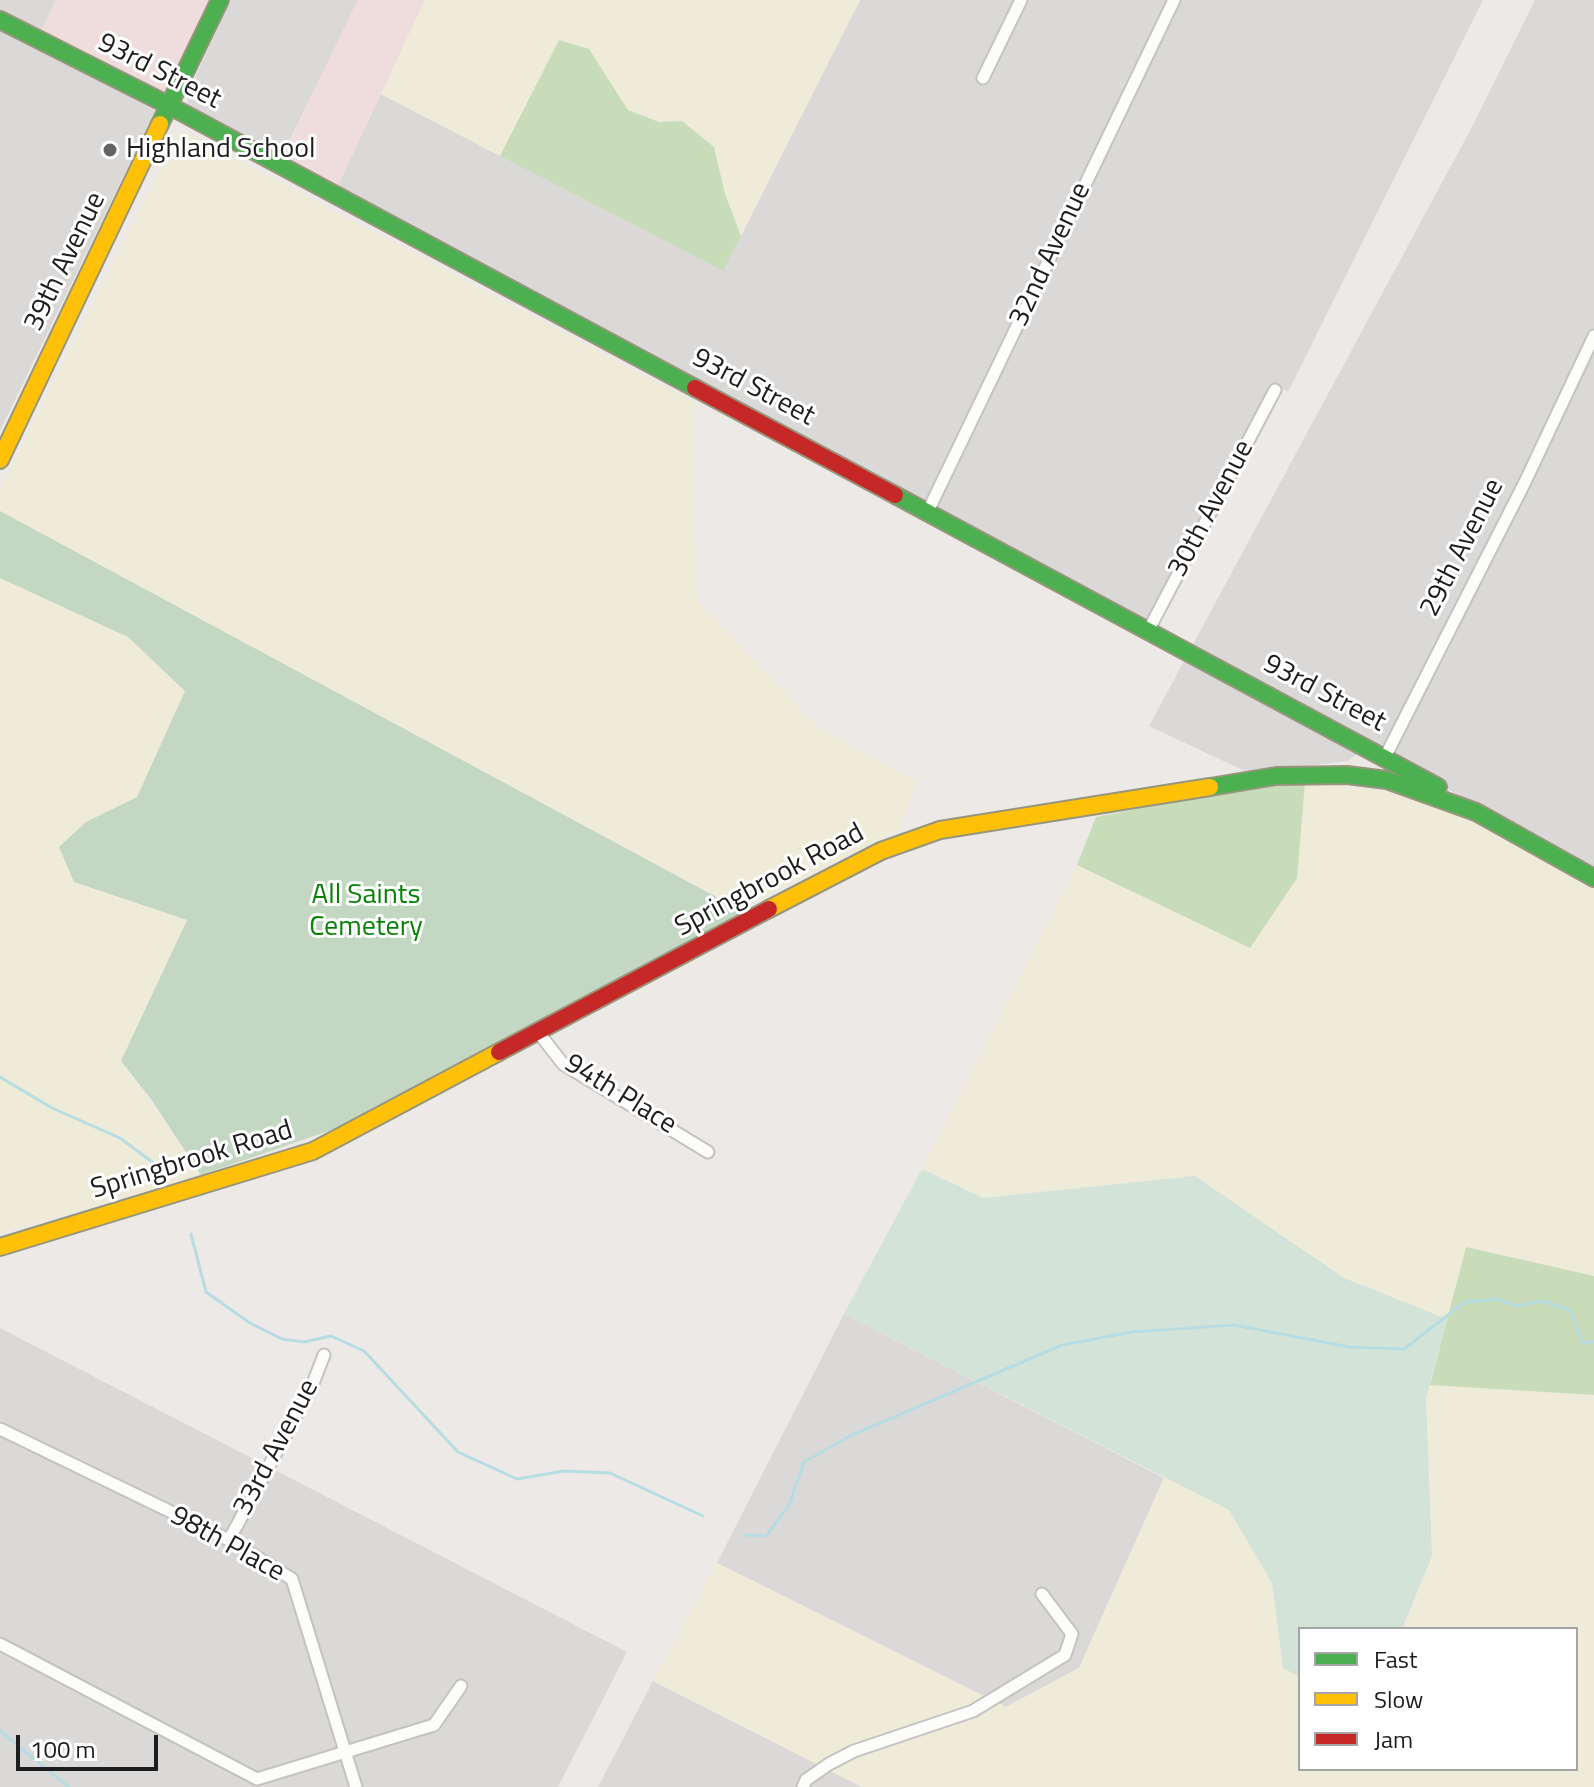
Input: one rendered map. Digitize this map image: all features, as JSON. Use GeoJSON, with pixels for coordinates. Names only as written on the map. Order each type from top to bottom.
{"type":"FeatureCollection","features":[{"type":"Feature","properties":{"kind":"street","name":"39th Avenue"},"geometry":{"type":"LineString","coordinates":[[0,460],[220,0]]}},
{"type":"Feature","properties":{"kind":"street"},"geometry":{"type":"LineString","coordinates":[[983,78],[1021,0]]}},
{"type":"Feature","properties":{"kind":"street","name":"32nd Avenue"},"geometry":{"type":"LineString","coordinates":[[928,511],[1174,0]]}},
{"type":"Feature","properties":{"kind":"street","name":"93rd Street"},"geometry":{"type":"LineString","coordinates":[[0,20],[170,106],[1149,629],[1385,757],[1476,812]]}},
{"type":"Feature","properties":{"kind":"street","name":"29th Avenue"},"geometry":{"type":"LineString","coordinates":[[1371,777],[1385,757],[1525,482],[1594,336]]}},
{"type":"Feature","properties":{"kind":"street","name":"30th Avenue"},"geometry":{"type":"LineString","coordinates":[[1149,629],[1275,390]]}},
{"type":"Feature","properties":{"kind":"street","name":"Springbrook Road"},"geometry":{"type":"LineString","coordinates":[[0,1247],[313,1151],[800,892],[913,838],[1009,816],[1276,776],[1301,773],[1371,777],[1413,787],[1476,812],[1594,878]]}},
{"type":"Feature","properties":{"kind":"street","name":"94th Place"},"geometry":{"type":"LineString","coordinates":[[538,1032],[563,1064],[708,1152]]}},
{"type":"Feature","properties":{"kind":"street","name":"33rd Avenue"},"geometry":{"type":"LineString","coordinates":[[229,1540],[312,1386],[324,1355]]}},
{"type":"Feature","properties":{"kind":"street","name":"98th Place"},"geometry":{"type":"LineString","coordinates":[[0,1429],[229,1540],[292,1579],[346,1752]]}},
{"type":"Feature","properties":{"kind":"street"},"geometry":{"type":"LineString","coordinates":[[803,1787],[806,1780],[854,1751],[973,1711],[1065,1655],[1072,1634],[1042,1594]]}},
{"type":"Feature","properties":{"kind":"street"},"geometry":{"type":"LineString","coordinates":[[0,1644],[257,1779],[434,1725],[461,1686]]}},
{"type":"Feature","properties":{"kind":"street"},"geometry":{"type":"LineString","coordinates":[[346,1752],[356,1787]]}},
{"type":"Feature","properties":{"kind":"shaded area"},"geometry":{"type":"Polygon","coordinates":[[[0,0],[56,0],[40,33],[0,12],[0,0]]]}},
{"type":"Feature","properties":{"kind":"shaded area"},"geometry":{"type":"Polygon","coordinates":[[[56,0],[220,0],[170,106],[40,33],[56,0]]]}},
{"type":"Feature","properties":{"kind":"shaded area"},"geometry":{"type":"Polygon","coordinates":[[[231,0],[358,0],[280,160],[187,106],[189,90],[231,0]]]}},
{"type":"Feature","properties":{"kind":"shaded area"},"geometry":{"type":"Polygon","coordinates":[[[358,0],[425,0],[334,194],[278,164],[358,0]]]}},
{"type":"Feature","properties":{"kind":"shaded area"},"geometry":{"type":"Polygon","coordinates":[[[425,0],[860,0],[741,236],[725,194],[682,121],[659,122],[628,110],[589,49],[559,40],[500,156],[381,94],[425,0]]]}},
{"type":"Feature","properties":{"kind":"shaded area"},"geometry":{"type":"Polygon","coordinates":[[[860,0],[1483,0],[1288,392],[1275,385],[1146,622],[336,189],[381,94],[723,271],[860,0]]]}},
{"type":"Feature","properties":{"kind":"shaded area"},"geometry":{"type":"Polygon","coordinates":[[[1535,0],[1594,0],[1594,871],[1405,765],[1355,749],[1357,754],[1348,761],[1249,773],[1149,726],[1473,125],[1535,0]]]}},
{"type":"Feature","properties":{"kind":"shaded area"},"geometry":{"type":"Polygon","coordinates":[[[0,25],[155,111],[0,431],[0,25]]]}},
{"type":"Feature","properties":{"kind":"shaded area"},"geometry":{"type":"Polygon","coordinates":[[[181,130],[694,402],[697,601],[820,729],[916,781],[900,829],[740,909],[0,511],[0,489],[181,130]]]}},
{"type":"Feature","properties":{"kind":"shaded area"},"geometry":{"type":"Polygon","coordinates":[[[0,578],[128,637],[185,691],[137,797],[86,822],[74,882],[187,920],[121,1061],[201,1175],[0,1233],[0,578]]]}},
{"type":"Feature","properties":{"kind":"shaded area"},"geometry":{"type":"Polygon","coordinates":[[[1305,782],[1407,794],[1453,809],[1594,887],[1594,1276],[1467,1247],[1447,1319],[1344,1278],[1195,1176],[983,1198],[922,1169],[1077,865],[1250,947],[1302,828],[1305,782]]]}},
{"type":"Feature","properties":{"kind":"shaded area"},"geometry":{"type":"Polygon","coordinates":[[[844,1314],[1164,1478],[1079,1668],[1006,1707],[717,1563],[844,1314]]]}},
{"type":"Feature","properties":{"kind":"shaded area"},"geometry":{"type":"Polygon","coordinates":[[[0,1328],[627,1652],[558,1787],[0,1787],[0,1328]]]}},
{"type":"Feature","properties":{"kind":"shaded area"},"geometry":{"type":"Polygon","coordinates":[[[1430,1385],[1594,1395],[1594,1787],[862,1787],[653,1681],[717,1563],[1006,1707],[1079,1668],[1164,1478],[1229,1510],[1272,1583],[1283,1668],[1298,1676],[1298,1771],[1578,1771],[1578,1627],[1403,1627],[1414,1606],[1431,1501],[1426,1398],[1430,1385]]]}},
{"type":"Feature","properties":{"kind":"shaded area"},"geometry":{"type":"Polygon","coordinates":[[[653,1681],[862,1787],[598,1787],[653,1681]]]}},
{"type":"Feature","properties":{"kind":"green space"},"geometry":{"type":"Polygon","coordinates":[[[559,40],[589,49],[628,110],[659,122],[682,121],[714,147],[725,194],[741,236],[723,271],[500,156],[559,40]]]}},
{"type":"Feature","properties":{"kind":"green space","name":"All Saints Cemetery"},"geometry":{"type":"Polygon","coordinates":[[[0,511],[746,913],[346,1125],[201,1175],[151,1099],[121,1061],[187,920],[74,882],[59,847],[86,822],[137,797],[185,691],[128,637],[0,578],[0,511]]]}},
{"type":"Feature","properties":{"kind":"green space"},"geometry":{"type":"Polygon","coordinates":[[[1279,782],[1305,782],[1297,878],[1250,948],[1077,865],[1096,817],[1279,782]]]}},
{"type":"Feature","properties":{"kind":"green space"},"geometry":{"type":"Polygon","coordinates":[[[922,1169],[983,1198],[1195,1176],[1344,1278],[1447,1319],[1426,1398],[1432,1556],[1403,1627],[1298,1627],[1298,1676],[1283,1668],[1272,1583],[1229,1510],[844,1314],[922,1169]]]}},
{"type":"Feature","properties":{"kind":"green space"},"geometry":{"type":"Polygon","coordinates":[[[1466,1247],[1594,1276],[1594,1395],[1430,1385],[1466,1247]]]}},
{"type":"Feature","properties":{"kind":"waterway"},"geometry":{"type":"LineString","coordinates":[[0,1077],[52,1108],[120,1138],[155,1164]]}},
{"type":"Feature","properties":{"kind":"waterway"},"geometry":{"type":"LineString","coordinates":[[191,1234],[206,1292],[250,1323],[282,1339],[304,1342],[331,1336],[364,1351],[458,1452],[517,1479],[564,1471],[610,1473],[703,1516]]}},
{"type":"Feature","properties":{"kind":"waterway"},"geometry":{"type":"LineString","coordinates":[[745,1535],[766,1536],[789,1505],[804,1462],[850,1436],[1062,1345],[1132,1332],[1234,1325],[1349,1347],[1404,1349],[1465,1302],[1497,1299],[1517,1306],[1542,1301],[1570,1310],[1583,1344],[1594,1341]]}},
{"type":"Feature","properties":{"kind":"waterway"},"geometry":{"type":"LineString","coordinates":[[0,1731],[69,1787]]}},
{"type":"Feature","properties":{"kind":"traffic: fast"},"geometry":{"type":"LineString","coordinates":[[160,124],[220,0]]}},
{"type":"Feature","properties":{"kind":"traffic: fast"},"geometry":{"type":"LineString","coordinates":[[0,20],[170,106],[695,388]]}},
{"type":"Feature","properties":{"kind":"traffic: fast"},"geometry":{"type":"LineString","coordinates":[[895,495],[1438,787]]}},
{"type":"Feature","properties":{"kind":"traffic: fast"},"geometry":{"type":"LineString","coordinates":[[1210,787],[1276,776],[1347,775],[1387,780],[1476,812],[1594,878]]}},
{"type":"Feature","properties":{"kind":"traffic: slow"},"geometry":{"type":"LineString","coordinates":[[0,460],[160,124]]}},
{"type":"Feature","properties":{"kind":"traffic: slow"},"geometry":{"type":"LineString","coordinates":[[769,909],[881,851],[940,830],[1210,787]]}},
{"type":"Feature","properties":{"kind":"traffic: slow"},"geometry":{"type":"LineString","coordinates":[[0,1247],[313,1151],[499,1052]]}},
{"type":"Feature","properties":{"kind":"traffic: jam"},"geometry":{"type":"LineString","coordinates":[[695,388],[895,495]]}},
{"type":"Feature","properties":{"kind":"traffic: jam"},"geometry":{"type":"LineString","coordinates":[[499,1052],[769,909]]}},
{"type":"Feature","properties":{"kind":"place","name":"Highland School"},"geometry":{"type":"Point","coordinates":[110,150]}}]}
